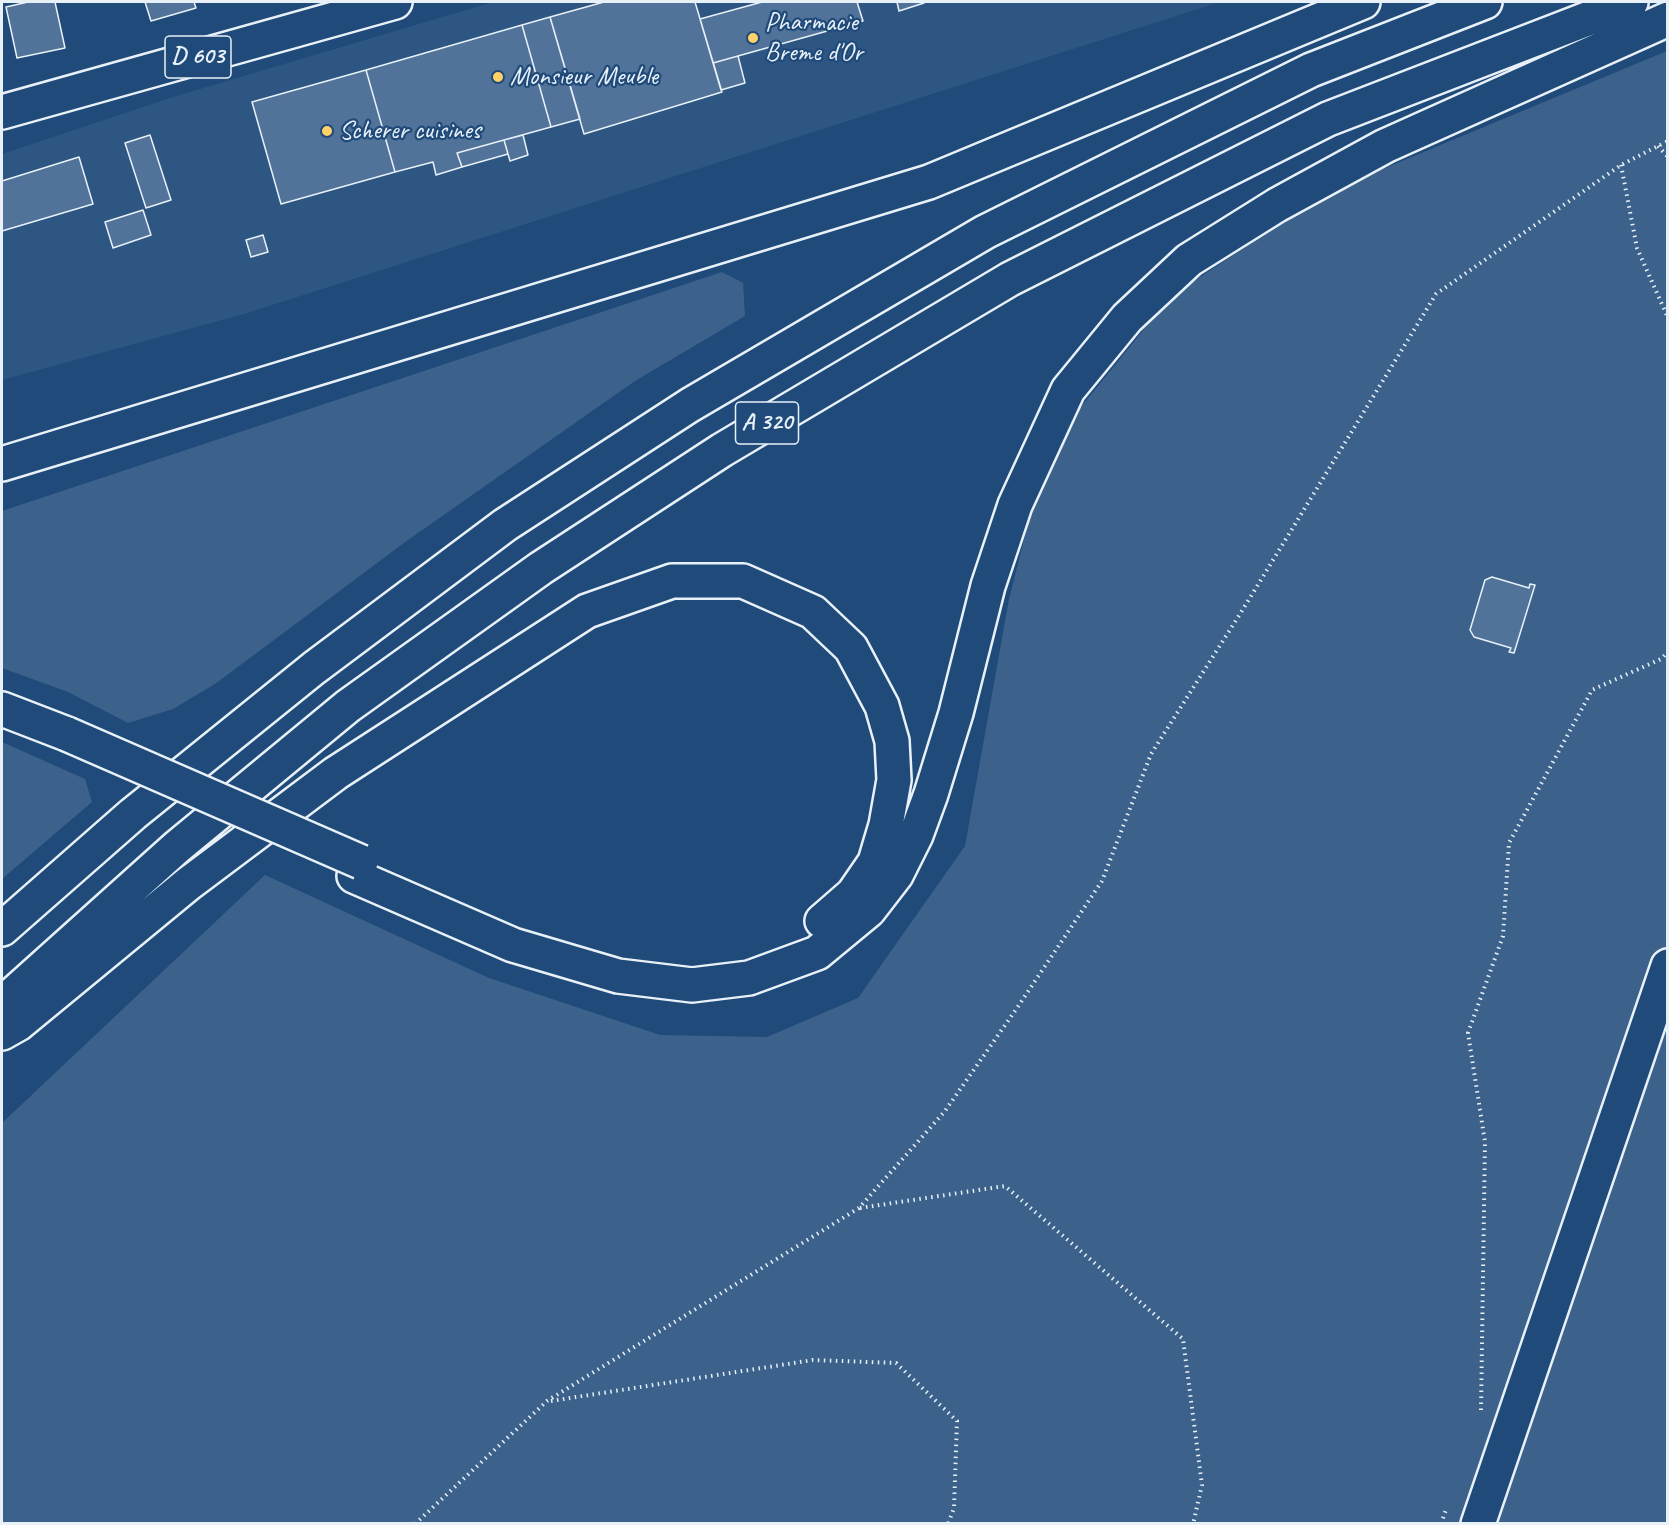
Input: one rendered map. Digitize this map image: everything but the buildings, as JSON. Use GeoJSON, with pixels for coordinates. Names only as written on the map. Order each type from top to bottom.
{"type":"FeatureCollection","features":[{"type":"Feature","properties":{"kind":"main road","name":"D 603"},"geometry":{"type":"LineString","coordinates":[[2,112],[395,2]]}},
{"type":"Feature","properties":{"kind":"main road"},"geometry":{"type":"LineString","coordinates":[[2,464],[929,182],[1363,2]]}},
{"type":"Feature","properties":{"kind":"main road","name":"A 320"},"geometry":{"type":"LineString","coordinates":[[2,929],[134,814],[324,660],[505,525],[690,405],[985,232],[1311,70],[1485,2]]}},
{"type":"Feature","properties":{"kind":"main road","name":"A 320"},"geometry":{"type":"LineString","coordinates":[[2,1004],[177,847],[348,706],[541,568],[722,450],[1010,279],[1328,119],[1631,2]]}},
{"type":"Feature","properties":{"kind":"main road"},"geometry":{"type":"LineString","coordinates":[[2,709],[64,742],[358,869],[513,945],[618,976],[692,985],[749,978],[817,953],[869,910],[896,875],[911,845],[931,794],[956,712],[988,586],[1015,505],[1068,390],[1127,318],[1189,260],[1277,205],[1385,146],[1668,19]]}},
{"type":"Feature","properties":{"kind":"main road"},"geometry":{"type":"LineString","coordinates":[[2,1033],[18,1024],[188,884],[336,772],[587,610],[672,581],[743,581],[813,612],[851,648],[882,706],[892,741],[894,780],[886,825],[875,862],[853,894],[806,936],[744,960],[692,967],[620,958],[520,927],[358,869]]}},
{"type":"Feature","properties":{"kind":"main road"},"geometry":{"type":"LineString","coordinates":[[2,726],[64,742]]}},
{"type":"Feature","properties":{"kind":"main road"},"geometry":{"type":"LineString","coordinates":[[1478,1524],[1668,966]]}},
{"type":"Feature","properties":{"kind":"path"},"geometry":{"type":"LineString","coordinates":[[415,1524],[547,1401],[859,1208],[945,1111],[1102,881],[1151,754],[1240,614],[1436,294],[1621,165],[1668,141]]}},
{"type":"Feature","properties":{"kind":"path"},"geometry":{"type":"LineString","coordinates":[[1658,146],[1668,157]]}},
{"type":"Feature","properties":{"kind":"path"},"geometry":{"type":"LineString","coordinates":[[1621,165],[1637,248],[1668,318]]}},
{"type":"Feature","properties":{"kind":"path"},"geometry":{"type":"LineString","coordinates":[[1481,1413],[1485,1142],[1468,1033],[1503,936],[1509,843],[1592,690],[1661,659],[1668,652]]}},
{"type":"Feature","properties":{"kind":"path"},"geometry":{"type":"LineString","coordinates":[[859,1208],[1005,1185],[1183,1340],[1202,1485],[1193,1524]]}},
{"type":"Feature","properties":{"kind":"path"},"geometry":{"type":"LineString","coordinates":[[547,1401],[813,1360],[896,1363],[957,1421],[954,1508],[948,1524]]}},
{"type":"Feature","properties":{"kind":"path"},"geometry":{"type":"LineString","coordinates":[[1441,1524],[1449,1501]]}},
{"type":"Feature","properties":{"kind":"shaded area"},"geometry":{"type":"Polygon","coordinates":[[[493,2],[1220,2],[244,314],[2,380],[2,154],[173,97],[493,2]]]}},
{"type":"Feature","properties":{"kind":"shaded area"},"geometry":{"type":"Polygon","coordinates":[[[1667,51],[1667,1523],[2,1524],[2,1123],[265,875],[489,978],[660,1035],[767,1037],[858,998],[965,846],[1009,599],[1047,449],[1170,297],[1332,190],[1667,51]]]}},
{"type":"Feature","properties":{"kind":"shaded area"},"geometry":{"type":"Polygon","coordinates":[[[722,272],[743,283],[745,316],[635,381],[408,540],[215,684],[173,709],[128,723],[68,692],[2,668],[2,511],[722,272]]]}},
{"type":"Feature","properties":{"kind":"shaded area"},"geometry":{"type":"Polygon","coordinates":[[[2,742],[85,779],[92,802],[2,879],[2,742]]]}},
{"type":"Feature","properties":{"kind":"place","name":"Pharmacie Breme d'Or"},"geometry":{"type":"Point","coordinates":[753,38]}},
{"type":"Feature","properties":{"kind":"place","name":"Monsieur Meuble"},"geometry":{"type":"Point","coordinates":[498,77]}},
{"type":"Feature","properties":{"kind":"place","name":"Scherer cuisines"},"geometry":{"type":"Point","coordinates":[327,131]}}]}
